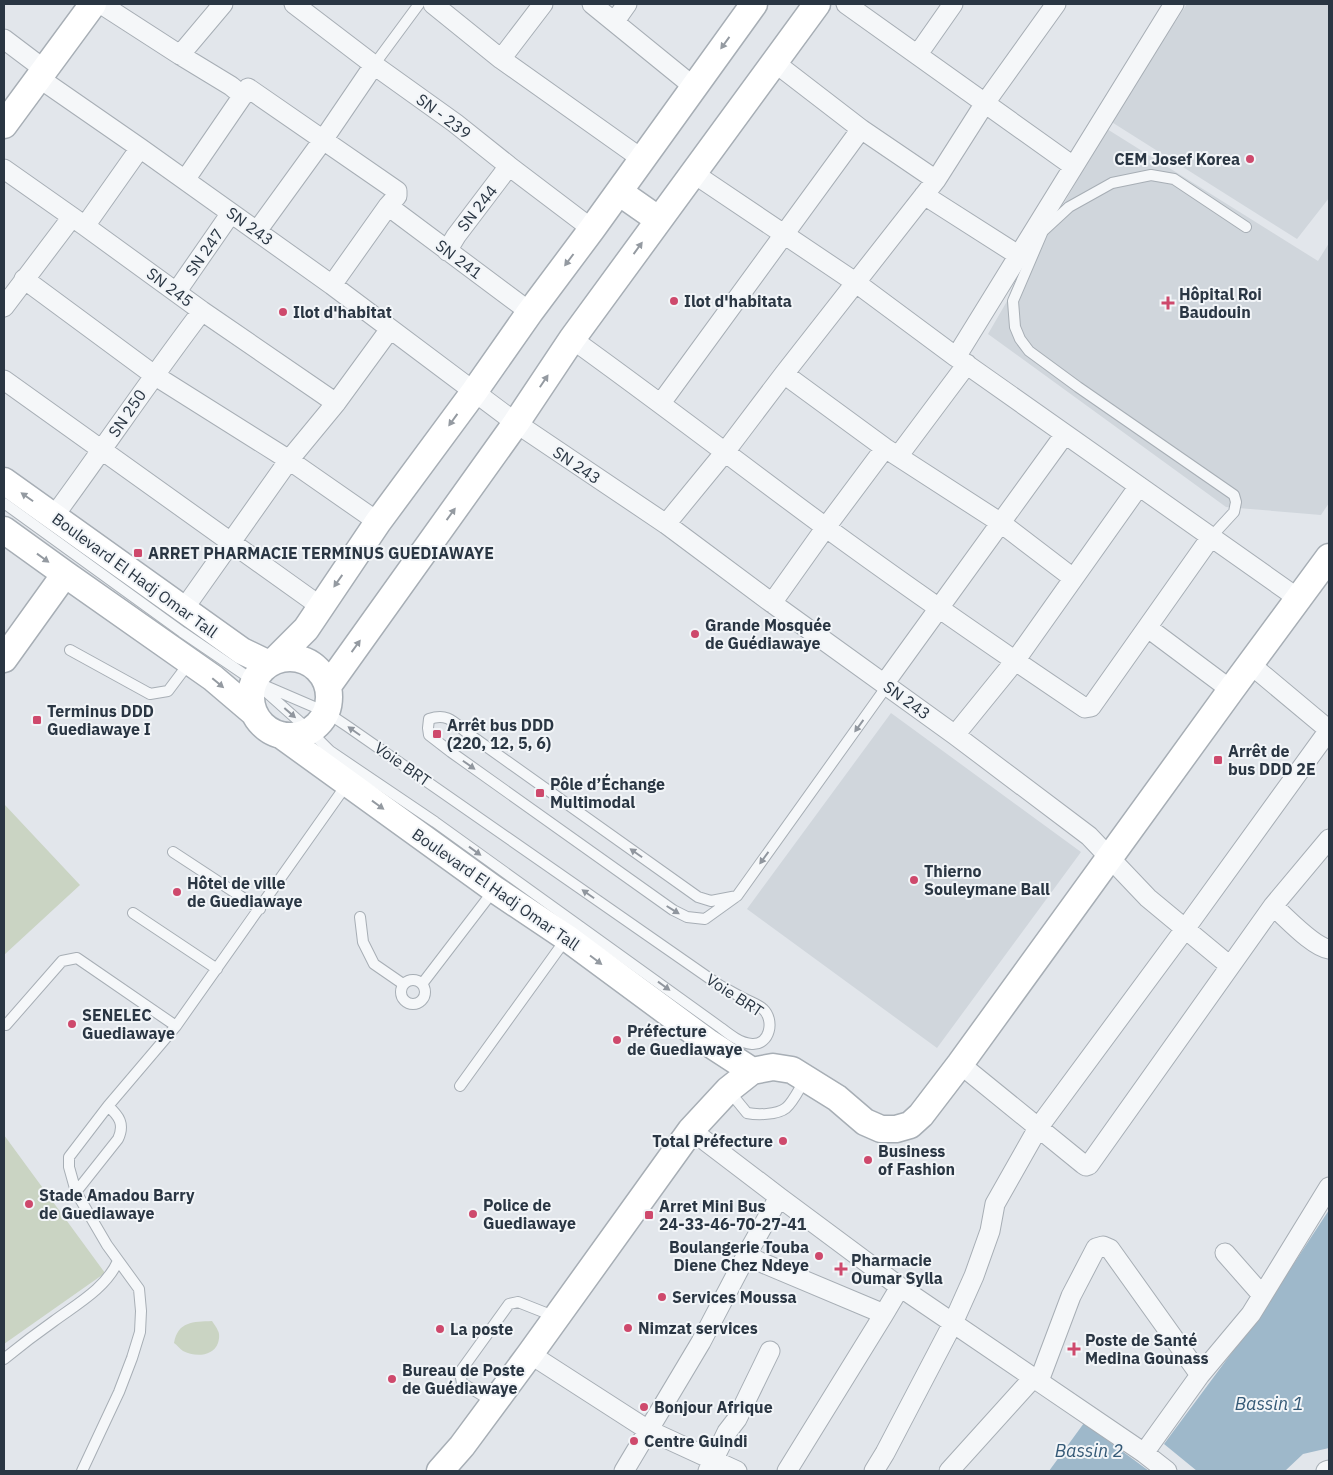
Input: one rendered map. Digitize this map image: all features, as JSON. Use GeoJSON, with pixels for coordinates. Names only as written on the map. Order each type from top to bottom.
{"type":"FeatureCollection","features":[{"type":"Feature","properties":{"kind":"main road"},"geometry":{"type":"LineString","coordinates":[[4,125],[93,4]]}},
{"type":"Feature","properties":{"kind":"main road"},"geometry":{"type":"LineString","coordinates":[[253,712],[250,702],[250,691],[266,668],[306,629],[378,522],[754,4]]}},
{"type":"Feature","properties":{"kind":"main road"},"geometry":{"type":"LineString","coordinates":[[282,735],[301,735],[318,721],[329,704],[328,686],[516,423],[572,339],[816,4]]}},
{"type":"Feature","properties":{"kind":"main road"},"geometry":{"type":"LineString","coordinates":[[619,192],[659,220]]}},
{"type":"Feature","properties":{"kind":"main road","name":"Boulevard El Hadj Omar Tall"},"geometry":{"type":"LineString","coordinates":[[4,481],[266,668],[288,658],[301,659],[313,665],[322,674],[328,686]]}},
{"type":"Feature","properties":{"kind":"main road","name":"Boulevard El Hadj Omar Tall"},"geometry":{"type":"LineString","coordinates":[[4,530],[212,678],[253,712],[260,723],[270,731],[282,735],[494,889],[567,938],[709,1043],[752,1071]]}},
{"type":"Feature","properties":{"kind":"main road"},"geometry":{"type":"LineString","coordinates":[[440,1471],[462,1446],[494,1403],[691,1130],[722,1096],[752,1071],[773,1067],[792,1070],[837,1098],[864,1122],[880,1129],[896,1129],[910,1125],[921,1115],[1329,557]]}},
{"type":"Feature","properties":{"kind":"main road"},"geometry":{"type":"LineString","coordinates":[[4,660],[65,574]]}},
{"type":"Feature","properties":{"kind":"main road"},"geometry":{"type":"LineString","coordinates":[[709,1043],[716,1065],[722,1096]]}},
{"type":"Feature","properties":{"kind":"street"},"geometry":{"type":"LineString","coordinates":[[101,4],[231,86],[243,96]]}},
{"type":"Feature","properties":{"kind":"street"},"geometry":{"type":"LineString","coordinates":[[180,55],[223,4]]}},
{"type":"Feature","properties":{"kind":"street","name":"SN - 239"},"geometry":{"type":"LineString","coordinates":[[294,4],[374,65],[455,123],[592,229]]}},
{"type":"Feature","properties":{"kind":"street"},"geometry":{"type":"LineString","coordinates":[[433,4],[501,59],[642,159]]}},
{"type":"Feature","properties":{"kind":"street"},"geometry":{"type":"LineString","coordinates":[[501,59],[543,4]]}},
{"type":"Feature","properties":{"kind":"street"},"geometry":{"type":"LineString","coordinates":[[592,4],[694,87]]}},
{"type":"Feature","properties":{"kind":"street"},"geometry":{"type":"LineString","coordinates":[[615,21],[627,4]]}},
{"type":"Feature","properties":{"kind":"street"},"geometry":{"type":"LineString","coordinates":[[846,4],[1073,166]]}},
{"type":"Feature","properties":{"kind":"street"},"geometry":{"type":"LineString","coordinates":[[918,54],[953,4]]}},
{"type":"Feature","properties":{"kind":"street"},"geometry":{"type":"LineString","coordinates":[[666,524],[725,452],[936,180],[985,103],[1056,4]]}},
{"type":"Feature","properties":{"kind":"street"},"geometry":{"type":"LineString","coordinates":[[772,603],[826,527],[892,452],[962,360],[1018,255],[1174,4]]}},
{"type":"Feature","properties":{"kind":"street","name":"SN 243"},"geometry":{"type":"LineString","coordinates":[[4,39],[42,74],[140,148],[332,285],[516,423],[666,524],[772,603],[956,735],[1089,836],[1137,888],[1230,966]]}},
{"type":"Feature","properties":{"kind":"street"},"geometry":{"type":"LineString","coordinates":[[774,62],[860,128],[936,180]]}},
{"type":"Feature","properties":{"kind":"street"},"geometry":{"type":"LineString","coordinates":[[256,231],[323,140],[374,65]]}},
{"type":"Feature","properties":{"kind":"street"},"geometry":{"type":"LineString","coordinates":[[185,180],[248,88],[397,192],[397,196],[332,285]]}},
{"type":"Feature","properties":{"kind":"street"},"geometry":{"type":"LineString","coordinates":[[661,403],[860,128]]}},
{"type":"Feature","properties":{"kind":"street"},"geometry":{"type":"LineString","coordinates":[[4,307],[24,279],[79,222],[140,148]]}},
{"type":"Feature","properties":{"kind":"street","name":"SN 244"},"geometry":{"type":"LineString","coordinates":[[447,251],[456,236],[509,166]]}},
{"type":"Feature","properties":{"kind":"street","name":"SN 245"},"geometry":{"type":"LineString","coordinates":[[4,170],[202,311],[336,403]]}},
{"type":"Feature","properties":{"kind":"street"},"geometry":{"type":"LineString","coordinates":[[693,173],[855,282],[1139,486],[1299,598]]}},
{"type":"Feature","properties":{"kind":"street"},"geometry":{"type":"LineString","coordinates":[[924,195],[1018,255]]}},
{"type":"Feature","properties":{"kind":"street","name":"SN 241"},"geometry":{"type":"LineString","coordinates":[[388,206],[530,312]]}},
{"type":"Feature","properties":{"kind":"street","name":"SN 247"},"geometry":{"type":"LineString","coordinates":[[176,291],[231,213]]}},
{"type":"Feature","properties":{"kind":"street"},"geometry":{"type":"LineString","coordinates":[[24,279],[154,375],[289,460],[378,522]]}},
{"type":"Feature","properties":{"kind":"street","name":"SN 250"},"geometry":{"type":"LineString","coordinates":[[54,516],[202,311]]}},
{"type":"Feature","properties":{"kind":"street"},"geometry":{"type":"LineString","coordinates":[[183,610],[289,460],[336,403],[390,329]]}},
{"type":"Feature","properties":{"kind":"street"},"geometry":{"type":"LineString","coordinates":[[572,339],[661,403],[826,527],[1015,662],[1085,708],[1091,707],[1211,537]]}},
{"type":"Feature","properties":{"kind":"street"},"geometry":{"type":"LineString","coordinates":[[784,374],[892,452],[1001,523],[1073,578]]}},
{"type":"Feature","properties":{"kind":"street"},"geometry":{"type":"LineString","coordinates":[[4,380],[320,606]]}},
{"type":"Feature","properties":{"kind":"street"},"geometry":{"type":"LineString","coordinates":[[886,685],[1066,434]]}},
{"type":"Feature","properties":{"kind":"street"},"geometry":{"type":"LineString","coordinates":[[956,735],[1015,662],[1139,486]]}},
{"type":"Feature","properties":{"kind":"street"},"geometry":{"type":"LineString","coordinates":[[1148,628],[1231,690]]}},
{"type":"Feature","properties":{"kind":"street"},"geometry":{"type":"LineString","coordinates":[[874,1471],[953,1323],[974,1276],[990,1231],[995,1204],[1038,1128],[1329,730],[1250,664]]}},
{"type":"Feature","properties":{"kind":"street"},"geometry":{"type":"LineString","coordinates":[[960,1064],[1083,1164],[1086,1166],[1090,1165],[1273,906],[1329,839]]}},
{"type":"Feature","properties":{"kind":"street"},"geometry":{"type":"LineString","coordinates":[[1273,906],[1315,944],[1329,949]]}},
{"type":"Feature","properties":{"kind":"street"},"geometry":{"type":"LineString","coordinates":[[691,1130],[779,1198],[900,1287],[1144,1453],[1167,1471]]}},
{"type":"Feature","properties":{"kind":"street"},"geometry":{"type":"LineString","coordinates":[[1144,1453],[1200,1375],[1251,1314],[1329,1187]]}},
{"type":"Feature","properties":{"kind":"street"},"geometry":{"type":"LineString","coordinates":[[624,1471],[701,1342],[779,1198]]}},
{"type":"Feature","properties":{"kind":"street"},"geometry":{"type":"LineString","coordinates":[[949,1471],[1036,1379],[1078,1280],[1096,1248],[1104,1246],[1110,1249],[1200,1375]]}},
{"type":"Feature","properties":{"kind":"street"},"geometry":{"type":"LineString","coordinates":[[1225,1253],[1262,1295]]}},
{"type":"Feature","properties":{"kind":"street"},"geometry":{"type":"LineString","coordinates":[[746,1256],[884,1314]]}},
{"type":"Feature","properties":{"kind":"street"},"geometry":{"type":"LineString","coordinates":[[787,1471],[900,1287]]}},
{"type":"Feature","properties":{"kind":"street"},"geometry":{"type":"LineString","coordinates":[[710,1466],[727,1432],[737,1419],[770,1351]]}},
{"type":"Feature","properties":{"kind":"street"},"geometry":{"type":"LineString","coordinates":[[530,1354],[648,1430],[710,1466],[736,1471]]}},
{"type":"Feature","properties":{"kind":"lane"},"geometry":{"type":"LineString","coordinates":[[374,65],[419,4]]}},
{"type":"Feature","properties":{"kind":"lane"},"geometry":{"type":"LineString","coordinates":[[1211,537],[1234,512],[1236,502],[1234,495],[1029,351],[1020,339],[1015,326],[1014,301],[1043,231],[1069,207],[1112,184],[1151,175],[1174,179],[1246,227]]}},
{"type":"Feature","properties":{"kind":"lane","name":"Voie BRT"},"geometry":{"type":"LineString","coordinates":[[4,503],[182,632],[266,668],[318,721],[330,751],[435,822],[732,1037],[753,1044],[767,1036],[770,1027],[769,1017],[764,1010],[753,1002],[719,985],[396,759],[318,721],[266,668]]}},
{"type":"Feature","properties":{"kind":"lane"},"geometry":{"type":"LineString","coordinates":[[70,650],[150,694],[168,692],[189,663]]}},
{"type":"Feature","properties":{"kind":"lane"},"geometry":{"type":"LineString","coordinates":[[737,896],[711,900],[698,897],[450,719],[439,716],[430,719],[428,728],[430,735],[437,741],[673,910],[687,917],[705,918],[737,896],[886,685]]}},
{"type":"Feature","properties":{"kind":"lane"},"geometry":{"type":"LineString","coordinates":[[82,1471],[125,1376],[140,1332],[141,1312],[138,1289],[107,1245],[76,1192],[69,1167],[69,1157],[108,1106],[176,1026],[348,783]]}},
{"type":"Feature","properties":{"kind":"lane"},"geometry":{"type":"LineString","coordinates":[[173,852],[260,909]]}},
{"type":"Feature","properties":{"kind":"lane"},"geometry":{"type":"LineString","coordinates":[[422,984],[494,889]]}},
{"type":"Feature","properties":{"kind":"lane"},"geometry":{"type":"LineString","coordinates":[[133,913],[217,969]]}},
{"type":"Feature","properties":{"kind":"lane"},"geometry":{"type":"LineString","coordinates":[[360,917],[363,942],[374,964],[403,984]]}},
{"type":"Feature","properties":{"kind":"lane"},"geometry":{"type":"LineString","coordinates":[[460,1086],[567,938]]}},
{"type":"Feature","properties":{"kind":"lane"},"geometry":{"type":"LineString","coordinates":[[6,1025],[62,961],[77,958],[176,1026]]}},
{"type":"Feature","properties":{"kind":"lane"},"geometry":{"type":"LineString","coordinates":[[412,979],[418,980],[422,984],[425,988],[423,999],[413,1004],[404,1000],[401,995],[403,984],[412,979]]}},
{"type":"Feature","properties":{"kind":"lane"},"geometry":{"type":"LineString","coordinates":[[722,1096],[747,1113],[759,1115],[784,1110],[806,1078]]}},
{"type":"Feature","properties":{"kind":"lane"},"geometry":{"type":"LineString","coordinates":[[76,1192],[118,1139],[122,1131],[120,1121],[115,1112],[108,1106]]}},
{"type":"Feature","properties":{"kind":"lane"},"geometry":{"type":"LineString","coordinates":[[4,1358],[86,1298],[105,1281],[114,1270],[118,1261]]}},
{"type":"Feature","properties":{"kind":"lane"},"geometry":{"type":"LineString","coordinates":[[494,1403],[462,1383],[460,1372],[475,1350],[509,1304],[518,1302],[557,1317]]}},
{"type":"Feature","properties":{"kind":"shaded area","name":"CEM Josef Korea"},"geometry":{"type":"Polygon","coordinates":[[[1187,4],[1329,4],[1329,198],[1297,239],[1110,121],[1187,4]]]}},
{"type":"Feature","properties":{"kind":"shaded area","name":"Hôpital Roi Baudouin"},"geometry":{"type":"Polygon","coordinates":[[[1107,129],[1318,261],[1329,243],[1329,503],[1321,515],[1226,507],[988,334],[1107,129]]]}},
{"type":"Feature","properties":{"kind":"shaded area","name":"Thierno Souleymane Ball"},"geometry":{"type":"Polygon","coordinates":[[[891,713],[1081,852],[937,1048],[747,909],[891,713]]]}},
{"type":"Feature","properties":{"kind":"green space"},"geometry":{"type":"Polygon","coordinates":[[[4,804],[80,885],[4,955],[4,804]]]}},
{"type":"Feature","properties":{"kind":"green space","name":"Stade Amadou Barry de Guediawaye"},"geometry":{"type":"Polygon","coordinates":[[[4,1135],[105,1273],[4,1344],[4,1135]]]}},
{"type":"Feature","properties":{"kind":"green space"},"geometry":{"type":"Polygon","coordinates":[[[212,1321],[219,1335],[216,1348],[212,1351],[198,1355],[187,1353],[174,1343],[179,1330],[187,1324],[212,1321]]]}},
{"type":"Feature","properties":{"kind":"water","name":"Bassin 1"},"geometry":{"type":"Polygon","coordinates":[[[1329,1210],[1329,1448],[1303,1454],[1285,1471],[1197,1471],[1164,1444],[1262,1312],[1329,1210]]]}},
{"type":"Feature","properties":{"kind":"water","name":"Bassin 2"},"geometry":{"type":"Polygon","coordinates":[[[1084,1423],[1149,1471],[1049,1471],[1084,1423]]]}},
{"type":"Feature","properties":{"kind":"place","name":"CEM Josef Korea"},"geometry":{"type":"Point","coordinates":[1250,159]}},
{"type":"Feature","properties":{"kind":"place","name":"Ilot d'habitata"},"geometry":{"type":"Point","coordinates":[674,301]}},
{"type":"Feature","properties":{"kind":"place","name":"Hôpital Roi Baudouin"},"geometry":{"type":"Point","coordinates":[1168,303]}},
{"type":"Feature","properties":{"kind":"place","name":"Ilot d'habitat"},"geometry":{"type":"Point","coordinates":[283,312]}},
{"type":"Feature","properties":{"kind":"place","name":"ARRET PHARMACIE TERMINUS GUEDIAWAYE"},"geometry":{"type":"Point","coordinates":[138,553]}},
{"type":"Feature","properties":{"kind":"place","name":"Grande Mosquée de Guédiawaye"},"geometry":{"type":"Point","coordinates":[695,634]}},
{"type":"Feature","properties":{"kind":"place","name":"Terminus DDD Guediawaye I"},"geometry":{"type":"Point","coordinates":[37,720]}},
{"type":"Feature","properties":{"kind":"place","name":"Arrêt bus DDD (220, 12, 5, 6)"},"geometry":{"type":"Point","coordinates":[437,734]}},
{"type":"Feature","properties":{"kind":"place","name":"Arrêt de bus DDD 2E"},"geometry":{"type":"Point","coordinates":[1218,760]}},
{"type":"Feature","properties":{"kind":"place","name":"Pôle d’Échange Multimodal"},"geometry":{"type":"Point","coordinates":[540,793]}},
{"type":"Feature","properties":{"kind":"place","name":"Thierno Souleymane Ball"},"geometry":{"type":"Point","coordinates":[914,880]}},
{"type":"Feature","properties":{"kind":"place","name":"Hôtel de ville de Guediawaye"},"geometry":{"type":"Point","coordinates":[177,892]}},
{"type":"Feature","properties":{"kind":"place","name":"SENELEC Guediawaye"},"geometry":{"type":"Point","coordinates":[72,1024]}},
{"type":"Feature","properties":{"kind":"place","name":"Préfecture de Guediawaye"},"geometry":{"type":"Point","coordinates":[617,1040]}},
{"type":"Feature","properties":{"kind":"place","name":"Total Préfecture"},"geometry":{"type":"Point","coordinates":[783,1141]}},
{"type":"Feature","properties":{"kind":"place","name":"Business of Fashion"},"geometry":{"type":"Point","coordinates":[868,1160]}},
{"type":"Feature","properties":{"kind":"place","name":"Stade Amadou Barry de Guediawaye"},"geometry":{"type":"Point","coordinates":[29,1204]}},
{"type":"Feature","properties":{"kind":"place","name":"Police de Guediawaye"},"geometry":{"type":"Point","coordinates":[473,1214]}},
{"type":"Feature","properties":{"kind":"place","name":"Arret Mini Bus 24-33-46-70-27-41"},"geometry":{"type":"Point","coordinates":[649,1215]}},
{"type":"Feature","properties":{"kind":"place","name":"Boulangerie Touba Diene Chez Ndeye"},"geometry":{"type":"Point","coordinates":[819,1256]}},
{"type":"Feature","properties":{"kind":"place","name":"Pharmacie Oumar Sylla"},"geometry":{"type":"Point","coordinates":[841,1269]}},
{"type":"Feature","properties":{"kind":"place","name":"Services Moussa"},"geometry":{"type":"Point","coordinates":[662,1297]}},
{"type":"Feature","properties":{"kind":"place","name":"Nimzat services"},"geometry":{"type":"Point","coordinates":[628,1328]}},
{"type":"Feature","properties":{"kind":"place","name":"La poste"},"geometry":{"type":"Point","coordinates":[440,1329]}},
{"type":"Feature","properties":{"kind":"place","name":"Poste de Santé Medina Gounass"},"geometry":{"type":"Point","coordinates":[1074,1349]}},
{"type":"Feature","properties":{"kind":"place","name":"Bureau de Poste de Guédiawaye"},"geometry":{"type":"Point","coordinates":[392,1379]}},
{"type":"Feature","properties":{"kind":"place","name":"Bonjour Afrique"},"geometry":{"type":"Point","coordinates":[644,1407]}},
{"type":"Feature","properties":{"kind":"place","name":"Centre Guindi"},"geometry":{"type":"Point","coordinates":[634,1441]}}]}
